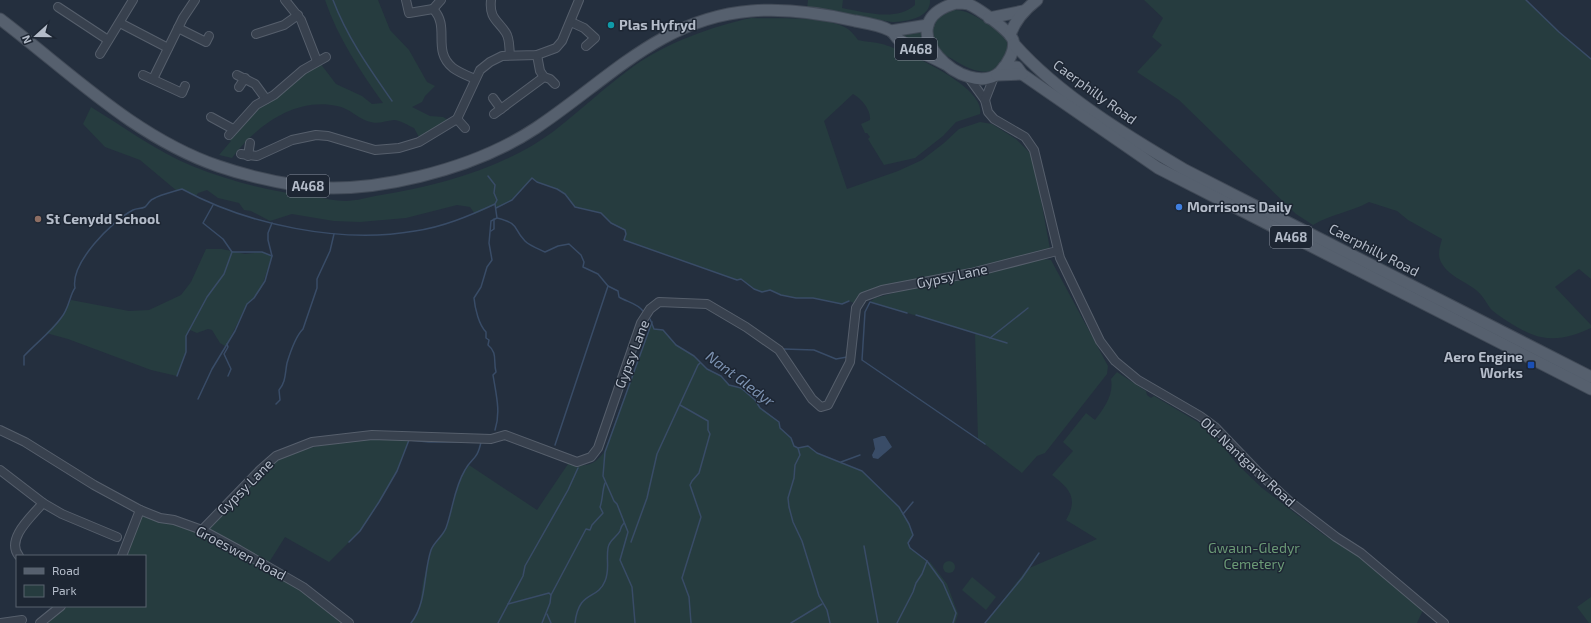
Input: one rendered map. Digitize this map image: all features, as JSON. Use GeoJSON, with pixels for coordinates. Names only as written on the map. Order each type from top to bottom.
{"type":"FeatureCollection","features":[{"type":"Feature","properties":{"kind":"main road"},"geometry":{"type":"LineString","coordinates":[[936,0],[936,12]]}},
{"type":"Feature","properties":{"kind":"main road"},"geometry":{"type":"LineString","coordinates":[[1012,40],[989,18],[968,4],[954,1],[936,12],[928,25],[928,42],[934,52],[945,64],[969,78],[984,80],[998,73],[1010,58],[1014,24],[1023,11],[1036,0]]}},
{"type":"Feature","properties":{"kind":"main road","name":"A468"},"geometry":{"type":"LineString","coordinates":[[0,20],[119,114],[165,143],[218,166],[295,186],[336,188],[393,182],[436,173],[488,155],[535,128],[660,39],[696,22],[720,15],[751,11],[807,12],[868,23],[890,31],[898,39],[945,64]]}},
{"type":"Feature","properties":{"kind":"main road"},"geometry":{"type":"LineString","coordinates":[[989,18],[1023,11]]}},
{"type":"Feature","properties":{"kind":"main road","name":"A468"},"geometry":{"type":"LineString","coordinates":[[890,31],[928,25]]}},
{"type":"Feature","properties":{"kind":"main road","name":"Caerphilly Road"},"geometry":{"type":"LineString","coordinates":[[1012,40],[1028,60],[1052,81],[1121,131],[1185,170],[1591,377]]}},
{"type":"Feature","properties":{"kind":"main road","name":"Caerphilly Road"},"geometry":{"type":"LineString","coordinates":[[998,73],[1022,74],[1158,168],[1591,389]]}},
{"type":"Feature","properties":{"kind":"street"},"geometry":{"type":"LineString","coordinates":[[100,54],[133,0]]}},
{"type":"Feature","properties":{"kind":"street"},"geometry":{"type":"LineString","coordinates":[[153,80],[178,28],[195,0]]}},
{"type":"Feature","properties":{"kind":"street"},"geometry":{"type":"LineString","coordinates":[[285,0],[298,15],[305,27],[317,61]]}},
{"type":"Feature","properties":{"kind":"street"},"geometry":{"type":"LineString","coordinates":[[406,0],[410,17],[433,9],[441,0]]}},
{"type":"Feature","properties":{"kind":"street"},"geometry":{"type":"LineString","coordinates":[[491,0],[491,12],[496,22],[507,34],[510,55]]}},
{"type":"Feature","properties":{"kind":"street"},"geometry":{"type":"LineString","coordinates":[[250,143],[244,155],[257,156],[292,140],[316,135],[328,136],[375,150],[399,148],[419,142],[457,119],[480,70],[490,62],[496,58],[510,55],[537,55],[551,51],[560,44],[571,22],[579,0]]}},
{"type":"Feature","properties":{"kind":"street"},"geometry":{"type":"LineString","coordinates":[[58,7],[108,40]]}},
{"type":"Feature","properties":{"kind":"street"},"geometry":{"type":"LineString","coordinates":[[433,9],[441,23],[441,48],[446,59],[453,68],[476,79]]}},
{"type":"Feature","properties":{"kind":"street"},"geometry":{"type":"LineString","coordinates":[[260,30],[284,25],[298,15]]}},
{"type":"Feature","properties":{"kind":"street"},"geometry":{"type":"LineString","coordinates":[[571,22],[598,36],[586,46]]}},
{"type":"Feature","properties":{"kind":"street"},"geometry":{"type":"LineString","coordinates":[[120,23],[168,48]]}},
{"type":"Feature","properties":{"kind":"street"},"geometry":{"type":"LineString","coordinates":[[178,28],[206,42]]}},
{"type":"Feature","properties":{"kind":"street"},"geometry":{"type":"LineString","coordinates":[[537,55],[540,71],[544,77]]}},
{"type":"Feature","properties":{"kind":"street"},"geometry":{"type":"LineString","coordinates":[[211,117],[231,132],[256,105],[279,92],[287,82],[317,61],[326,57]]}},
{"type":"Feature","properties":{"kind":"street"},"geometry":{"type":"LineString","coordinates":[[985,100],[998,73]]}},
{"type":"Feature","properties":{"kind":"street"},"geometry":{"type":"LineString","coordinates":[[143,76],[182,93]]}},
{"type":"Feature","properties":{"kind":"street"},"geometry":{"type":"LineString","coordinates":[[239,87],[241,76],[255,84],[266,99]]}},
{"type":"Feature","properties":{"kind":"street"},"geometry":{"type":"LineString","coordinates":[[493,98],[497,111],[544,77],[550,78],[556,84]]}},
{"type":"Feature","properties":{"kind":"street","name":"Old Nantgarw Road"},"geometry":{"type":"LineString","coordinates":[[969,78],[985,100],[988,112],[994,119],[1025,137],[1034,150],[1057,252],[1100,341],[1119,365],[1138,380],[1200,416],[1215,427],[1259,473],[1289,501],[1336,537],[1361,553],[1444,623]]}},
{"type":"Feature","properties":{"kind":"street"},"geometry":{"type":"LineString","coordinates":[[457,119],[465,128]]}},
{"type":"Feature","properties":{"kind":"street","name":"Gypsy Lane"},"geometry":{"type":"LineString","coordinates":[[202,530],[260,470],[276,456],[312,442],[372,435],[490,439],[505,435],[577,462],[591,457],[598,448],[641,323],[650,309],[659,302],[707,304],[746,327],[779,350],[812,399],[821,407],[828,405],[850,362],[856,308],[863,297],[882,290],[971,272],[1057,252]]}},
{"type":"Feature","properties":{"kind":"street","name":"Groeswen Road"},"geometry":{"type":"LineString","coordinates":[[0,430],[25,442],[88,481],[140,510],[160,518],[174,520],[202,530],[303,587],[348,623]]}},
{"type":"Feature","properties":{"kind":"street"},"geometry":{"type":"LineString","coordinates":[[0,470],[43,503],[68,516],[117,536]]}},
{"type":"Feature","properties":{"kind":"street"},"geometry":{"type":"LineString","coordinates":[[18,555],[14,547],[17,535],[43,503]]}},
{"type":"Feature","properties":{"kind":"street"},"geometry":{"type":"LineString","coordinates":[[122,555],[140,510]]}},
{"type":"Feature","properties":{"kind":"street"},"geometry":{"type":"LineString","coordinates":[[40,623],[60,607]]}},
{"type":"Feature","properties":{"kind":"street"},"geometry":{"type":"LineString","coordinates":[[2,623],[22,620]]}},
{"type":"Feature","properties":{"kind":"green space"},"geometry":{"type":"Polygon","coordinates":[[[325,0],[378,0],[390,30],[409,50],[427,82],[435,86],[425,96],[422,102],[412,107],[430,116],[443,117],[448,120],[420,139],[414,128],[399,121],[394,120],[378,123],[371,122],[337,106],[321,104],[306,106],[292,110],[265,125],[242,146],[232,158],[219,155],[245,121],[261,106],[276,99],[293,82],[320,63],[336,84],[362,96],[372,104],[383,103],[350,54],[336,28],[325,0]]]}},
{"type":"Feature","properties":{"kind":"green space"},"geometry":{"type":"Polygon","coordinates":[[[808,0],[843,0],[842,8],[870,13],[889,14],[907,10],[915,5],[915,0],[930,0],[926,11],[917,18],[892,22],[807,9],[808,0]]]}},
{"type":"Feature","properties":{"kind":"green space"},"geometry":{"type":"Polygon","coordinates":[[[1144,0],[1526,0],[1559,32],[1591,59],[1591,279],[1579,269],[1555,287],[1591,325],[1591,328],[1567,337],[1548,338],[1536,336],[1510,323],[1493,311],[1476,290],[1444,267],[1439,256],[1442,239],[1408,220],[1397,211],[1369,202],[1313,225],[1296,214],[1179,100],[1137,72],[1162,45],[1152,37],[1163,18],[1144,0]]]}},
{"type":"Feature","properties":{"kind":"green space"},"geometry":{"type":"Polygon","coordinates":[[[951,10],[961,10],[973,15],[996,28],[1005,37],[1008,44],[1007,52],[998,68],[985,72],[977,71],[961,64],[940,51],[935,44],[931,33],[937,19],[951,10]]]}},
{"type":"Feature","properties":{"kind":"green space"},"geometry":{"type":"Polygon","coordinates":[[[751,18],[815,20],[839,25],[848,29],[858,40],[879,43],[893,48],[942,71],[971,93],[979,103],[980,114],[956,122],[943,136],[915,158],[884,165],[868,139],[870,137],[867,133],[865,133],[861,124],[870,120],[869,112],[863,102],[853,94],[824,121],[847,189],[898,171],[922,160],[959,129],[980,122],[992,124],[1016,139],[1030,153],[1035,168],[1050,249],[971,269],[913,280],[863,294],[854,303],[849,301],[842,304],[813,298],[796,298],[781,295],[770,290],[762,292],[754,289],[741,279],[737,280],[624,240],[626,234],[625,230],[611,223],[601,213],[575,207],[565,194],[557,189],[537,182],[532,178],[520,192],[507,203],[496,208],[495,205],[475,214],[470,207],[457,205],[406,218],[360,222],[334,221],[292,214],[270,221],[251,211],[244,210],[239,203],[218,198],[207,190],[198,193],[196,196],[182,189],[177,191],[140,160],[105,147],[83,124],[91,107],[166,153],[207,172],[237,182],[284,192],[338,201],[354,200],[403,191],[449,180],[493,165],[515,155],[554,131],[613,82],[634,66],[660,50],[690,36],[736,21],[751,18]]]}},
{"type":"Feature","properties":{"kind":"green space"},"geometry":{"type":"Polygon","coordinates":[[[921,32],[922,48],[900,34],[921,32]]]}},
{"type":"Feature","properties":{"kind":"green space"},"geometry":{"type":"Polygon","coordinates":[[[206,249],[222,249],[245,254],[262,252],[272,256],[261,289],[247,304],[227,344],[225,346],[220,343],[212,330],[208,329],[197,333],[190,330],[186,336],[186,352],[177,376],[151,370],[68,339],[46,333],[61,318],[71,300],[129,311],[149,310],[181,295],[191,282],[206,249]]]}},
{"type":"Feature","properties":{"kind":"green space"},"geometry":{"type":"Polygon","coordinates":[[[1044,259],[1051,260],[1108,366],[1107,374],[1045,453],[1037,456],[1022,473],[978,439],[975,333],[870,302],[875,298],[901,291],[1044,259]]]}},
{"type":"Feature","properties":{"kind":"green space"},"geometry":{"type":"Polygon","coordinates":[[[652,322],[654,329],[663,330],[676,345],[694,356],[707,369],[721,376],[729,385],[741,388],[755,400],[761,408],[779,422],[780,428],[791,438],[794,446],[798,448],[808,446],[817,453],[862,471],[899,507],[909,524],[913,535],[908,543],[909,546],[928,563],[930,562],[947,584],[958,614],[955,623],[411,623],[419,610],[423,582],[431,550],[446,529],[460,479],[469,465],[537,510],[568,464],[584,465],[593,463],[604,452],[652,322]]]}},
{"type":"Feature","properties":{"kind":"green space","name":"Gwaun-Gledyr Cemetery"},"geometry":{"type":"Polygon","coordinates":[[[1117,372],[1146,391],[1147,395],[1151,398],[1154,396],[1203,425],[1216,437],[1236,463],[1262,488],[1324,535],[1355,553],[1423,610],[1417,623],[985,623],[1027,569],[1097,539],[1066,520],[1072,506],[1072,500],[1063,484],[1052,475],[1073,451],[1063,442],[1086,413],[1095,420],[1102,411],[1110,396],[1112,385],[1111,379],[1117,372]]]}},
{"type":"Feature","properties":{"kind":"green space"},"geometry":{"type":"Polygon","coordinates":[[[379,439],[409,440],[397,471],[372,514],[360,531],[329,562],[285,537],[268,564],[208,530],[222,512],[262,471],[280,458],[314,447],[342,442],[379,439]]]}},
{"type":"Feature","properties":{"kind":"green space"},"geometry":{"type":"Polygon","coordinates":[[[142,515],[166,523],[173,522],[204,535],[297,586],[343,623],[48,623],[64,607],[146,607],[146,555],[126,555],[132,542],[136,523],[142,515]]]}},
{"type":"Feature","properties":{"kind":"green space"},"geometry":{"type":"Polygon","coordinates":[[[947,561],[951,561],[955,567],[951,573],[947,573],[943,569],[943,565],[947,561]]]}},
{"type":"Feature","properties":{"kind":"green space"},"geometry":{"type":"Polygon","coordinates":[[[972,577],[996,597],[986,610],[962,590],[972,577]]]}},
{"type":"Feature","properties":{"kind":"green space"},"geometry":{"type":"Polygon","coordinates":[[[1591,597],[1591,623],[1589,623],[1577,607],[1591,597]]]}},
{"type":"Feature","properties":{"kind":"water"},"geometry":{"type":"Polygon","coordinates":[[[885,436],[892,447],[878,459],[873,458],[872,455],[875,449],[873,439],[885,436]]]}},
{"type":"Feature","properties":{"kind":"waterway","name":"Nant Gledyr"},"geometry":{"type":"LineString","coordinates":[[333,0],[352,40],[392,101]]}},
{"type":"Feature","properties":{"kind":"waterway"},"geometry":{"type":"LineString","coordinates":[[1526,0],[1559,32],[1591,59]]}},
{"type":"Feature","properties":{"kind":"waterway","name":"Nant Gledyr"},"geometry":{"type":"LineString","coordinates":[[488,176],[495,185],[494,193],[497,200],[495,204],[497,218],[513,224],[521,237],[527,243],[545,252],[558,246],[569,244],[581,255],[584,262],[583,267],[598,274],[608,286],[618,291],[619,297],[635,304],[643,311]]}},
{"type":"Feature","properties":{"kind":"waterway"},"geometry":{"type":"LineString","coordinates":[[496,208],[512,200],[532,178],[537,182],[557,189],[565,194],[575,207],[601,213],[611,223],[625,230],[626,234],[624,240],[737,280],[741,279],[754,289],[762,292],[770,290],[781,295],[796,298],[813,298],[842,304],[849,301]]}},
{"type":"Feature","properties":{"kind":"waterway"},"geometry":{"type":"LineString","coordinates":[[24,365],[24,356],[53,328],[64,314],[75,288],[75,278],[79,267],[94,244],[124,215],[134,209],[145,207],[150,201],[164,194],[182,189],[208,202],[265,222],[326,233],[356,235],[386,234],[436,227],[495,204]]}},
{"type":"Feature","properties":{"kind":"waterway"},"geometry":{"type":"LineString","coordinates":[[213,205],[203,223],[223,239],[232,252],[262,252],[272,256]]}},
{"type":"Feature","properties":{"kind":"waterway"},"geometry":{"type":"LineString","coordinates":[[495,430],[498,410],[493,375],[496,372],[494,354],[488,345],[489,340],[486,338],[486,332],[481,325],[475,307],[474,298],[481,287],[487,267],[492,260],[489,243],[491,221],[497,218]]}},
{"type":"Feature","properties":{"kind":"waterway"},"geometry":{"type":"LineString","coordinates":[[491,231],[494,229],[494,219]]}},
{"type":"Feature","properties":{"kind":"waterway"},"geometry":{"type":"LineString","coordinates":[[198,399],[212,369],[235,331],[247,304],[254,298],[265,281],[272,256],[268,240],[268,233],[272,223]]}},
{"type":"Feature","properties":{"kind":"waterway"},"geometry":{"type":"LineString","coordinates":[[276,404],[280,400],[279,390],[284,381],[287,363],[295,341],[303,329],[317,288],[317,279],[330,251],[334,234]]}},
{"type":"Feature","properties":{"kind":"waterway"},"geometry":{"type":"LineString","coordinates":[[177,376],[186,352],[186,336],[207,297],[224,274],[232,252]]}},
{"type":"Feature","properties":{"kind":"waterway"},"geometry":{"type":"LineString","coordinates":[[555,445],[608,286]]}},
{"type":"Feature","properties":{"kind":"waterway"},"geometry":{"type":"LineString","coordinates":[[907,313],[870,302],[865,312],[862,360],[985,444]]}},
{"type":"Feature","properties":{"kind":"waterway"},"geometry":{"type":"LineString","coordinates":[[990,338],[1028,308]]}},
{"type":"Feature","properties":{"kind":"waterway"},"geometry":{"type":"LineString","coordinates":[[916,315],[1007,343]]}},
{"type":"Feature","properties":{"kind":"waterway","name":"Nant Gledyr"},"geometry":{"type":"LineString","coordinates":[[650,319],[654,329],[663,330],[676,345],[694,356],[707,369],[721,376],[729,385],[741,388],[755,400],[760,408],[779,422],[780,428],[791,438],[794,446],[798,448],[808,446],[817,453],[862,471],[899,507],[909,524],[913,535],[908,543],[910,548],[927,561],[943,583],[956,613],[953,623]]}},
{"type":"Feature","properties":{"kind":"waterway"},"geometry":{"type":"LineString","coordinates":[[635,623],[632,587],[620,560],[628,532],[617,504],[614,501],[603,476],[605,452],[652,322]]}},
{"type":"Feature","properties":{"kind":"waterway"},"geometry":{"type":"LineString","coordinates":[[227,344],[228,347],[224,354],[231,369],[228,376]]}},
{"type":"Feature","properties":{"kind":"waterway"},"geometry":{"type":"LineString","coordinates":[[784,349],[814,350],[836,359],[847,357]]}},
{"type":"Feature","properties":{"kind":"waterway"},"geometry":{"type":"LineString","coordinates":[[631,542],[647,498],[657,454],[700,363]]}},
{"type":"Feature","properties":{"kind":"waterway"},"geometry":{"type":"LineString","coordinates":[[680,405],[708,421],[708,430],[710,434],[699,473],[690,485],[701,517],[682,578],[689,597],[691,623]]}},
{"type":"Feature","properties":{"kind":"waterway"},"geometry":{"type":"LineString","coordinates":[[349,542],[360,531],[379,502],[397,471],[409,440],[429,442],[464,442]]}},
{"type":"Feature","properties":{"kind":"waterway"},"geometry":{"type":"LineString","coordinates":[[411,623],[420,607],[428,559],[431,550],[446,528],[458,484],[468,466],[478,453],[480,442]]}},
{"type":"Feature","properties":{"kind":"waterway"},"geometry":{"type":"LineString","coordinates":[[798,448],[800,455],[795,465],[794,478],[788,498],[789,507],[793,522],[802,541],[819,596],[827,610],[830,623]]}},
{"type":"Feature","properties":{"kind":"waterway"},"geometry":{"type":"LineString","coordinates":[[841,462],[860,455]]}},
{"type":"Feature","properties":{"kind":"waterway"},"geometry":{"type":"LineString","coordinates":[[498,623],[523,576],[525,566],[568,490],[578,468]]}},
{"type":"Feature","properties":{"kind":"waterway"},"geometry":{"type":"LineString","coordinates":[[542,623],[550,603],[551,595],[586,529],[590,530],[592,525],[603,513],[600,507],[605,483]]}},
{"type":"Feature","properties":{"kind":"waterway"},"geometry":{"type":"LineString","coordinates":[[903,514],[913,502]]}},
{"type":"Feature","properties":{"kind":"waterway"},"geometry":{"type":"LineString","coordinates":[[575,623],[580,605],[584,600],[598,591],[605,581],[609,545],[619,533],[624,523]]}},
{"type":"Feature","properties":{"kind":"waterway"},"geometry":{"type":"LineString","coordinates":[[864,546],[878,623]]}},
{"type":"Feature","properties":{"kind":"waterway"},"geometry":{"type":"LineString","coordinates":[[985,623],[1022,578],[1039,553]]}},
{"type":"Feature","properties":{"kind":"waterway"},"geometry":{"type":"LineString","coordinates":[[897,623],[927,561]]}},
{"type":"Feature","properties":{"kind":"waterway"},"geometry":{"type":"LineString","coordinates":[[508,604],[549,593],[551,595]]}},
{"type":"Feature","properties":{"kind":"waterway"},"geometry":{"type":"LineString","coordinates":[[791,623],[822,604]]}},
{"type":"Feature","properties":{"kind":"waterway"},"geometry":{"type":"LineString","coordinates":[[547,614],[551,623]]}},
{"type":"Feature","properties":{"kind":"place","name":"Plas Hyfryd"},"geometry":{"type":"Point","coordinates":[611,25]}},
{"type":"Feature","properties":{"kind":"place","name":"Morrisons Daily"},"geometry":{"type":"Point","coordinates":[1179,207]}},
{"type":"Feature","properties":{"kind":"place","name":"St Cenydd School"},"geometry":{"type":"Point","coordinates":[38,219]}},
{"type":"Feature","properties":{"kind":"place","name":"Aero Engine Works"},"geometry":{"type":"Point","coordinates":[1531,365]}}]}
